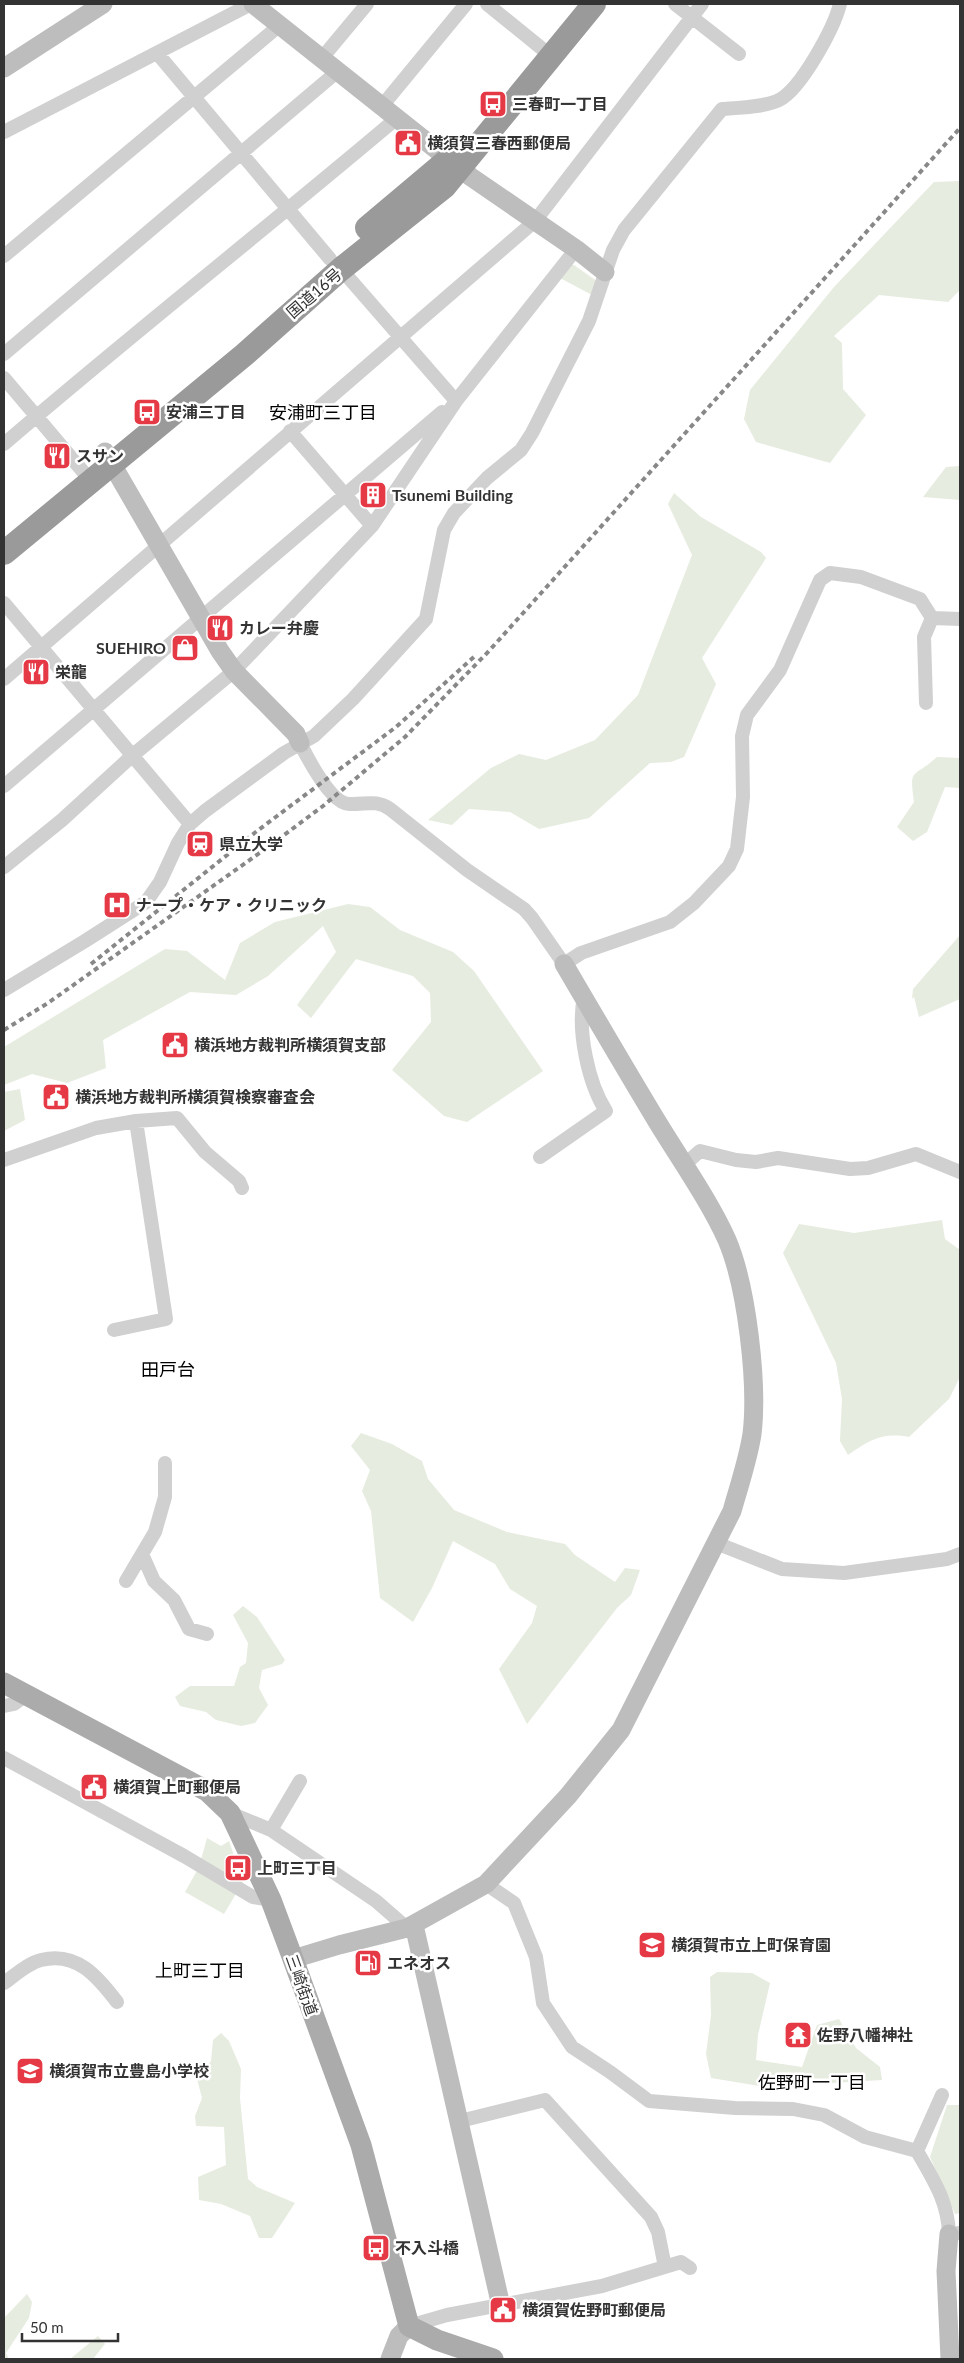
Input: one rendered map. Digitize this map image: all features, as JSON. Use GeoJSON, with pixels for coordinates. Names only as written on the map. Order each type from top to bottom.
{"type":"FeatureCollection","features":[{"type":"Feature","properties":{"kind":"highway","name":"国道16号"},"geometry":{"type":"LineString","coordinates":[[546,52],[577,4]]}},
{"type":"Feature","properties":{"kind":"highway","name":"国道16号"},"geometry":{"type":"LineString","coordinates":[[4,553],[234,345],[336,264],[454,164],[546,52],[594,4]]}},
{"type":"Feature","properties":{"kind":"highway","name":"国道16号"},"geometry":{"type":"LineString","coordinates":[[4,536],[87,476]]}},
{"type":"Feature","properties":{"kind":"main road","name":"三崎街道"},"geometry":{"type":"LineString","coordinates":[[4,1683],[207,1791],[230,1813],[271,1900],[361,2145],[410,2326]]}},
{"type":"Feature","properties":{"kind":"main road"},"geometry":{"type":"LineString","coordinates":[[410,2326],[437,2340],[493,2359]]}},
{"type":"Feature","properties":{"kind":"street"},"geometry":{"type":"LineString","coordinates":[[4,68],[103,4]]}},
{"type":"Feature","properties":{"kind":"street"},"geometry":{"type":"LineString","coordinates":[[4,132],[252,4],[454,164],[576,249],[605,272]]}},
{"type":"Feature","properties":{"kind":"street"},"geometry":{"type":"LineString","coordinates":[[322,58],[367,4]]}},
{"type":"Feature","properties":{"kind":"street"},"geometry":{"type":"LineString","coordinates":[[382,106],[466,4]]}},
{"type":"Feature","properties":{"kind":"street"},"geometry":{"type":"LineString","coordinates":[[487,4],[546,52]]}},
{"type":"Feature","properties":{"kind":"street"},"geometry":{"type":"LineString","coordinates":[[676,4],[739,54]]}},
{"type":"Feature","properties":{"kind":"street"},"geometry":{"type":"LineString","coordinates":[[4,679],[40,646],[536,221],[702,4]]}},
{"type":"Feature","properties":{"kind":"street"},"geometry":{"type":"LineString","coordinates":[[4,990],[86,942],[146,902],[163,876],[178,843],[190,824],[205,811],[300,743],[314,736],[340,713],[426,619],[444,530],[454,513],[486,478],[521,450],[532,433],[589,321],[605,272],[624,230],[722,109],[778,100],[792,91],[822,44],[840,4]]}},
{"type":"Feature","properties":{"kind":"street"},"geometry":{"type":"LineString","coordinates":[[4,256],[83,192],[193,96],[280,25]]}},
{"type":"Feature","properties":{"kind":"street"},"geometry":{"type":"LineString","coordinates":[[157,53],[289,210],[456,401]]}},
{"type":"Feature","properties":{"kind":"street"},"geometry":{"type":"LineString","coordinates":[[4,354],[338,71]]}},
{"type":"Feature","properties":{"kind":"street"},"geometry":{"type":"LineString","coordinates":[[4,444],[174,300],[289,210],[397,118]]}},
{"type":"Feature","properties":{"kind":"street"},"geometry":{"type":"LineString","coordinates":[[4,867],[62,820],[133,755],[234,671],[372,526],[456,401],[576,249]]}},
{"type":"Feature","properties":{"kind":"street"},"geometry":{"type":"LineString","coordinates":[[4,378],[87,476]]}},
{"type":"Feature","properties":{"kind":"street"},"geometry":{"type":"LineString","coordinates":[[4,786],[456,401]]}},
{"type":"Feature","properties":{"kind":"street"},"geometry":{"type":"LineString","coordinates":[[290,431],[372,526]]}},
{"type":"Feature","properties":{"kind":"street"},"geometry":{"type":"LineString","coordinates":[[109,457],[201,619],[234,671],[296,734],[320,778],[338,801],[350,804],[376,802],[390,809],[467,870],[524,909],[532,918],[564,964],[684,1164],[727,1240],[736,1272],[749,1340],[754,1402],[752,1435],[732,1511],[621,1730],[568,1796],[486,1884],[410,1927],[293,1959]]}},
{"type":"Feature","properties":{"kind":"street"},"geometry":{"type":"LineString","coordinates":[[564,964],[581,953],[670,922],[694,903],[728,866],[737,850],[743,797],[742,736],[747,715],[780,670],[820,580],[830,572],[861,577],[920,599],[932,618]]}},
{"type":"Feature","properties":{"kind":"street"},"geometry":{"type":"LineString","coordinates":[[4,603],[190,824]]}},
{"type":"Feature","properties":{"kind":"street"},"geometry":{"type":"LineString","coordinates":[[932,618],[960,619]]}},
{"type":"Feature","properties":{"kind":"street"},"geometry":{"type":"LineString","coordinates":[[926,704],[924,637],[932,618]]}},
{"type":"Feature","properties":{"kind":"street"},"geometry":{"type":"LineString","coordinates":[[540,1157],[606,1111],[597,1097],[588,1063],[580,1014],[584,998]]}},
{"type":"Feature","properties":{"kind":"street"},"geometry":{"type":"LineString","coordinates":[[4,1160],[96,1128],[136,1121],[177,1118],[205,1152],[239,1180],[242,1188]]}},
{"type":"Feature","properties":{"kind":"street"},"geometry":{"type":"LineString","coordinates":[[114,1330],[166,1319],[136,1121]]}},
{"type":"Feature","properties":{"kind":"street"},"geometry":{"type":"LineString","coordinates":[[684,1164],[700,1151],[736,1160],[756,1162],[778,1158],[850,1169],[868,1168],[916,1154],[960,1172]]}},
{"type":"Feature","properties":{"kind":"street"},"geometry":{"type":"LineString","coordinates":[[126,1581],[155,1532],[165,1497],[165,1463]]}},
{"type":"Feature","properties":{"kind":"street"},"geometry":{"type":"LineString","coordinates":[[716,1543],[782,1569],[844,1573],[947,1559],[960,1554]]}},
{"type":"Feature","properties":{"kind":"street"},"geometry":{"type":"LineString","coordinates":[[142,1554],[154,1581],[174,1600],[189,1630],[207,1634]]}},
{"type":"Feature","properties":{"kind":"street"},"geometry":{"type":"LineString","coordinates":[[4,1706],[14,1704],[26,1695]]}},
{"type":"Feature","properties":{"kind":"street"},"geometry":{"type":"LineString","coordinates":[[4,1758],[184,1856],[252,1896],[271,1900]]}},
{"type":"Feature","properties":{"kind":"street"},"geometry":{"type":"LineString","coordinates":[[271,1830],[300,1781]]}},
{"type":"Feature","properties":{"kind":"street"},"geometry":{"type":"LineString","coordinates":[[230,1813],[271,1830],[376,1901],[410,1927],[460,2121],[501,2306]]}},
{"type":"Feature","properties":{"kind":"street"},"geometry":{"type":"LineString","coordinates":[[486,1884],[514,1903],[536,1957],[543,2003],[572,2047],[649,2101],[736,2108],[793,2108],[824,2115],[865,2137],[917,2152],[938,2189],[957,2236],[946,2271],[950,2359]]}},
{"type":"Feature","properties":{"kind":"street"},"geometry":{"type":"LineString","coordinates":[[4,1983],[40,1960],[68,1959],[82,1964],[100,1980],[117,2002]]}},
{"type":"Feature","properties":{"kind":"street"},"geometry":{"type":"LineString","coordinates":[[917,2152],[942,2095]]}},
{"type":"Feature","properties":{"kind":"street"},"geometry":{"type":"LineString","coordinates":[[460,2121],[545,2100],[651,2217],[658,2232],[665,2267]]}},
{"type":"Feature","properties":{"kind":"street"},"geometry":{"type":"LineString","coordinates":[[390,2359],[399,2336],[410,2326],[447,2315],[602,2286],[681,2262],[690,2268]]}},
{"type":"Feature","properties":{"kind":"shaded area"},"geometry":{"type":"Polygon","coordinates":[[[960,181],[960,290],[948,302],[879,295],[834,336],[842,343],[843,389],[866,415],[830,463],[756,442],[744,419],[750,390],[834,287],[934,182],[960,181]]]}},
{"type":"Feature","properties":{"kind":"shaded area"},"geometry":{"type":"Polygon","coordinates":[[[569,265],[574,265],[598,282],[592,295],[560,278],[569,265]]]}},
{"type":"Feature","properties":{"kind":"shaded area"},"geometry":{"type":"Polygon","coordinates":[[[960,466],[960,500],[923,497],[946,467],[960,466]]]}},
{"type":"Feature","properties":{"kind":"shaded area"},"geometry":{"type":"Polygon","coordinates":[[[674,493],[701,517],[761,552],[766,558],[702,658],[716,684],[684,757],[671,762],[650,763],[589,818],[539,829],[510,812],[469,809],[452,825],[428,820],[491,768],[519,754],[546,760],[595,740],[638,695],[692,555],[668,504],[674,493]]]}},
{"type":"Feature","properties":{"kind":"shaded area"},"geometry":{"type":"Polygon","coordinates":[[[937,757],[960,758],[960,788],[945,787],[927,832],[913,841],[897,827],[914,802],[912,783],[915,774],[937,757]]]}},
{"type":"Feature","properties":{"kind":"shaded area"},"geometry":{"type":"Polygon","coordinates":[[[348,904],[370,907],[400,930],[453,952],[474,971],[543,1071],[467,1122],[444,1116],[392,1070],[431,1022],[430,993],[413,976],[356,959],[311,1018],[297,1005],[336,952],[323,926],[268,976],[236,995],[190,992],[103,1040],[106,1068],[67,1083],[32,1074],[4,1085],[4,1047],[165,949],[187,951],[225,980],[240,943],[275,922],[348,904]]]}},
{"type":"Feature","properties":{"kind":"shaded area"},"geometry":{"type":"Polygon","coordinates":[[[960,935],[960,999],[919,1017],[914,997],[912,999],[913,989],[960,935]]]}},
{"type":"Feature","properties":{"kind":"shaded area"},"geometry":{"type":"Polygon","coordinates":[[[20,1089],[25,1120],[4,1131],[4,1092],[20,1089]]]}},
{"type":"Feature","properties":{"kind":"shaded area"},"geometry":{"type":"Polygon","coordinates":[[[942,1220],[945,1239],[960,1250],[960,1377],[949,1399],[909,1437],[891,1436],[877,1438],[848,1455],[840,1441],[842,1399],[836,1363],[783,1253],[799,1224],[854,1233],[942,1220]]]}},
{"type":"Feature","properties":{"kind":"shaded area"},"geometry":{"type":"Polygon","coordinates":[[[361,1433],[392,1444],[422,1461],[428,1479],[454,1510],[507,1532],[565,1544],[575,1555],[615,1582],[625,1568],[640,1570],[631,1595],[617,1608],[527,1724],[499,1669],[532,1623],[537,1606],[510,1589],[495,1564],[453,1541],[432,1588],[413,1622],[380,1598],[371,1511],[362,1491],[370,1470],[351,1446],[361,1433]]]}},
{"type":"Feature","properties":{"kind":"shaded area"},"geometry":{"type":"Polygon","coordinates":[[[243,1606],[257,1617],[285,1660],[282,1664],[262,1670],[259,1688],[268,1705],[255,1723],[241,1726],[216,1720],[206,1712],[180,1706],[175,1697],[190,1686],[234,1686],[240,1667],[246,1663],[248,1643],[233,1615],[243,1606]]]}},
{"type":"Feature","properties":{"kind":"shaded area"},"geometry":{"type":"Polygon","coordinates":[[[207,1838],[221,1846],[229,1841],[243,1882],[224,1914],[185,1892],[199,1867],[207,1838]]]}},
{"type":"Feature","properties":{"kind":"shaded area"},"geometry":{"type":"Polygon","coordinates":[[[717,1972],[752,1973],[770,1983],[758,2035],[756,2060],[802,2067],[817,2025],[839,2019],[856,2048],[880,2067],[882,2080],[765,2087],[711,2078],[706,2054],[711,2015],[710,1977],[717,1972]]]}},
{"type":"Feature","properties":{"kind":"shaded area"},"geometry":{"type":"Polygon","coordinates":[[[221,2033],[229,2041],[241,2069],[240,2098],[248,2179],[257,2187],[295,2203],[272,2238],[259,2238],[250,2216],[221,2204],[199,2200],[198,2177],[226,2165],[224,2127],[196,2126],[195,2116],[202,2098],[197,2079],[211,2061],[213,2040],[221,2033]]]}},
{"type":"Feature","properties":{"kind":"shaded area"},"geometry":{"type":"Polygon","coordinates":[[[947,2105],[960,2105],[960,2213],[955,2214],[930,2157],[947,2105]]]}},
{"type":"Feature","properties":{"kind":"shaded area"},"geometry":{"type":"Polygon","coordinates":[[[27,2294],[32,2302],[29,2318],[6,2353],[9,2359],[4,2359],[4,2318],[27,2294]]]}},
{"type":"Feature","properties":{"kind":"shaded area"},"geometry":{"type":"Polygon","coordinates":[[[98,2336],[105,2344],[93,2359],[70,2359],[98,2336]]]}},
{"type":"Feature","properties":{"kind":"railway"},"geometry":{"type":"LineString","coordinates":[[4,1030],[48,1003],[268,847],[323,806],[405,737],[488,652],[960,128]]}},
{"type":"Feature","properties":{"kind":"railway"},"geometry":{"type":"LineString","coordinates":[[91,964],[257,831],[396,727],[475,656]]}},
{"type":"Feature","properties":{"kind":"place","name":"三春町一丁目"},"geometry":{"type":"Point","coordinates":[493,104]}},
{"type":"Feature","properties":{"kind":"place","name":"横須賀三春西郵便局"},"geometry":{"type":"Point","coordinates":[408,143]}},
{"type":"Feature","properties":{"kind":"place","name":"安浦三丁目"},"geometry":{"type":"Point","coordinates":[147,412]}},
{"type":"Feature","properties":{"kind":"place","name":"スサン"},"geometry":{"type":"Point","coordinates":[57,456]}},
{"type":"Feature","properties":{"kind":"place","name":"Tsunemi Building"},"geometry":{"type":"Point","coordinates":[373,495]}},
{"type":"Feature","properties":{"kind":"place","name":"カレー弁慶"},"geometry":{"type":"Point","coordinates":[220,628]}},
{"type":"Feature","properties":{"kind":"place","name":"SUEHIRO"},"geometry":{"type":"Point","coordinates":[185,648]}},
{"type":"Feature","properties":{"kind":"place","name":"栄龍"},"geometry":{"type":"Point","coordinates":[36,672]}},
{"type":"Feature","properties":{"kind":"place","name":"県立大学"},"geometry":{"type":"Point","coordinates":[200,844]}},
{"type":"Feature","properties":{"kind":"place","name":"ナープ・ケア・クリニック"},"geometry":{"type":"Point","coordinates":[117,905]}},
{"type":"Feature","properties":{"kind":"place","name":"横浜地方裁判所横須賀支部"},"geometry":{"type":"Point","coordinates":[175,1045]}},
{"type":"Feature","properties":{"kind":"place","name":"横浜地方裁判所横須賀検察審査会"},"geometry":{"type":"Point","coordinates":[56,1097]}},
{"type":"Feature","properties":{"kind":"place","name":"横須賀上町郵便局"},"geometry":{"type":"Point","coordinates":[94,1787]}},
{"type":"Feature","properties":{"kind":"place","name":"上町三丁目"},"geometry":{"type":"Point","coordinates":[238,1868]}},
{"type":"Feature","properties":{"kind":"place","name":"横須賀市立上町保育園"},"geometry":{"type":"Point","coordinates":[652,1945]}},
{"type":"Feature","properties":{"kind":"place","name":"エネオス"},"geometry":{"type":"Point","coordinates":[368,1963]}},
{"type":"Feature","properties":{"kind":"place","name":"佐野八幡神社"},"geometry":{"type":"Point","coordinates":[798,2035]}},
{"type":"Feature","properties":{"kind":"place","name":"横須賀市立豊島小学校"},"geometry":{"type":"Point","coordinates":[30,2071]}},
{"type":"Feature","properties":{"kind":"place","name":"不入斗橋"},"geometry":{"type":"Point","coordinates":[376,2248]}},
{"type":"Feature","properties":{"kind":"place","name":"横須賀佐野町郵便局"},"geometry":{"type":"Point","coordinates":[503,2310]}},
{"type":"Feature","properties":{"kind":"district","name":"安浦町三丁目"},"geometry":{"type":"Point","coordinates":[323,413]}},
{"type":"Feature","properties":{"kind":"district","name":"田戸台"},"geometry":{"type":"Point","coordinates":[168,1370]}},
{"type":"Feature","properties":{"kind":"district","name":"上町三丁目"},"geometry":{"type":"Point","coordinates":[200,1971]}},
{"type":"Feature","properties":{"kind":"district","name":"佐野町一丁目"},"geometry":{"type":"Point","coordinates":[812,2083]}}]}
